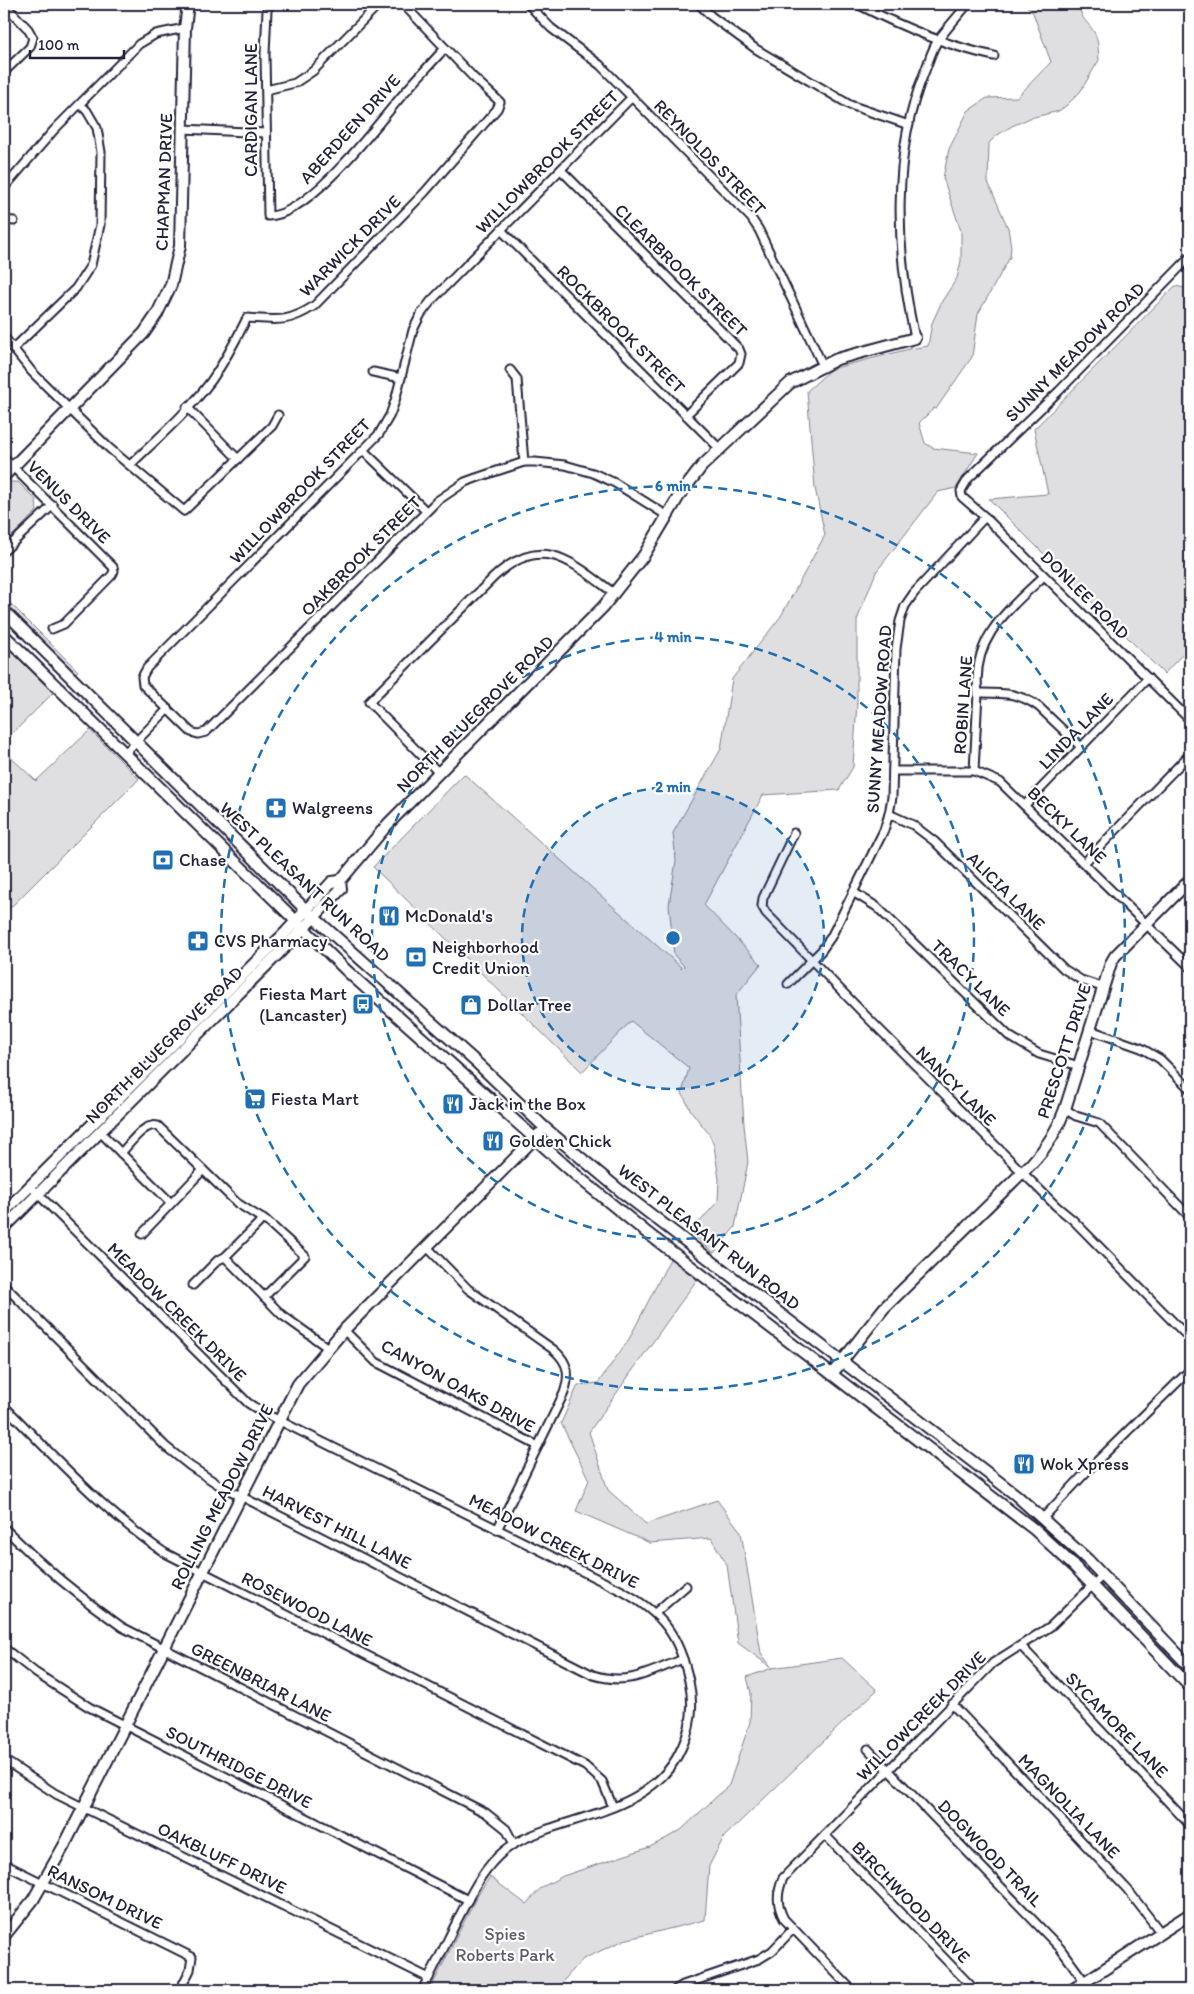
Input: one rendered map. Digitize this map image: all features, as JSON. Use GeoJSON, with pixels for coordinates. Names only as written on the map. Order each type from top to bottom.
{"type":"FeatureCollection","features":[{"type":"Feature","properties":{"kind":"main road","name":"CHAPMAN DRIVE"},"geometry":{"type":"LineString","coordinates":[[4,476],[144,333],[157,314],[171,285],[180,246],[185,28],[188,4]]}},
{"type":"Feature","properties":{"kind":"main road"},"geometry":{"type":"LineString","coordinates":[[823,366],[837,359],[915,338]]}},
{"type":"Feature","properties":{"kind":"main road","name":"NORTH BLUEGROVE ROAD"},"geometry":{"type":"LineString","coordinates":[[4,1212],[229,988],[310,914],[332,882],[340,881],[388,824],[615,594],[644,555],[666,515],[697,473],[720,449],[790,383],[823,366]]}},
{"type":"Feature","properties":{"kind":"main road","name":"WEST PLEASANT RUN ROAD"},"geometry":{"type":"LineString","coordinates":[[4,611],[310,914],[508,1091],[544,1127],[623,1193],[947,1441],[1043,1518],[1190,1667]]}},
{"type":"Feature","properties":{"kind":"main road","name":"WEST PLEASANT RUN ROAD"},"geometry":{"type":"LineString","coordinates":[[4,634],[299,925],[392,1012],[535,1139],[604,1199],[1035,1530],[1092,1585],[1190,1687]]}},
{"type":"Feature","properties":{"kind":"main road"},"geometry":{"type":"LineString","coordinates":[[63,693],[75,681]]}},
{"type":"Feature","properties":{"kind":"main road"},"geometry":{"type":"LineString","coordinates":[[213,841],[225,830]]}},
{"type":"Feature","properties":{"kind":"main road","name":"PRESCOTT DRIVE"},"geometry":{"type":"LineString","coordinates":[[832,1374],[884,1308],[1022,1173],[1046,1147],[1057,1129],[1065,1108],[1102,987],[1115,956],[1190,880]]}},
{"type":"Feature","properties":{"kind":"main road","name":"NORTH BLUEGROVE ROAD"},"geometry":{"type":"LineString","coordinates":[[4,1228],[237,996],[299,925]]}},
{"type":"Feature","properties":{"kind":"main road"},"geometry":{"type":"LineString","coordinates":[[229,988],[237,996]]}},
{"type":"Feature","properties":{"kind":"main road"},"geometry":{"type":"LineString","coordinates":[[392,1012],[404,997]]}},
{"type":"Feature","properties":{"kind":"main road"},"geometry":{"type":"LineString","coordinates":[[207,1010],[216,1017]]}},
{"type":"Feature","properties":{"kind":"main road","name":"ROLLING MEADOW DRIVE"},"geometry":{"type":"LineString","coordinates":[[4,1936],[33,1900],[66,1844],[298,1384],[344,1330],[535,1139],[544,1127]]}},
{"type":"Feature","properties":{"kind":"main road"},"geometry":{"type":"LineString","coordinates":[[738,1301],[748,1288]]}},
{"type":"Feature","properties":{"kind":"main road"},"geometry":{"type":"LineString","coordinates":[[938,1454],[947,1441]]}},
{"type":"Feature","properties":{"kind":"main road"},"geometry":{"type":"LineString","coordinates":[[1035,1530],[1043,1518]]}},
{"type":"Feature","properties":{"kind":"main road"},"geometry":{"type":"LineString","coordinates":[[1072,1990],[1190,1914]]}},
{"type":"Feature","properties":{"kind":"street"},"geometry":{"type":"LineString","coordinates":[[4,4],[28,29],[33,38],[30,47],[4,72]]}},
{"type":"Feature","properties":{"kind":"street","name":"CARDIGAN LANE"},"geometry":{"type":"LineString","coordinates":[[268,216],[265,43],[267,10],[270,4]]}},
{"type":"Feature","properties":{"kind":"street"},"geometry":{"type":"LineString","coordinates":[[266,90],[296,83],[313,71],[379,4]]}},
{"type":"Feature","properties":{"kind":"street"},"geometry":{"type":"LineString","coordinates":[[403,4],[445,48]]}},
{"type":"Feature","properties":{"kind":"street","name":"REYNOLDS STREET"},"geometry":{"type":"LineString","coordinates":[[528,4],[551,28],[600,65],[751,218],[759,230],[823,366]]}},
{"type":"Feature","properties":{"kind":"street"},"geometry":{"type":"LineString","coordinates":[[699,4],[711,16],[756,49],[850,105],[908,125]]}},
{"type":"Feature","properties":{"kind":"street"},"geometry":{"type":"LineString","coordinates":[[857,4],[938,40],[974,52],[994,56]]}},
{"type":"Feature","properties":{"kind":"street"},"geometry":{"type":"LineString","coordinates":[[915,338],[904,277],[900,188],[908,125],[916,95],[938,40],[968,4]]}},
{"type":"Feature","properties":{"kind":"street"},"geometry":{"type":"LineString","coordinates":[[4,188],[54,130],[145,40],[164,31],[185,28]]}},
{"type":"Feature","properties":{"kind":"street","name":"WARWICK DRIVE"},"geometry":{"type":"LineString","coordinates":[[130,465],[187,407],[218,370],[247,318],[285,320],[302,314],[314,306],[438,178],[497,109],[500,102],[445,48]]}},
{"type":"Feature","properties":{"kind":"street","name":"ABERDEEN DRIVE"},"geometry":{"type":"LineString","coordinates":[[268,216],[275,216],[291,209],[305,201],[318,190],[372,132],[445,48]]}},
{"type":"Feature","properties":{"kind":"street","name":"WILLOWBROOK STREET"},"geometry":{"type":"LineString","coordinates":[[168,709],[143,684],[142,676],[148,668],[378,434],[387,422],[402,378],[410,338],[421,314],[431,301],[632,97]]}},
{"type":"Feature","properties":{"kind":"street"},"geometry":{"type":"LineString","coordinates":[[13,349],[76,288],[91,265],[100,225],[100,141],[94,122],[80,104]]}},
{"type":"Feature","properties":{"kind":"street"},"geometry":{"type":"LineString","coordinates":[[183,129],[266,133]]}},
{"type":"Feature","properties":{"kind":"street","name":"CLEARBROOK STREET"},"geometry":{"type":"LineString","coordinates":[[560,170],[742,354],[739,363],[686,415]]}},
{"type":"Feature","properties":{"kind":"street"},"geometry":{"type":"LineString","coordinates":[[4,220],[14,221]]}},
{"type":"Feature","properties":{"kind":"street","name":"ROCKBROOK STREET"},"geometry":{"type":"LineString","coordinates":[[501,230],[720,449]]}},
{"type":"Feature","properties":{"kind":"street","name":"SUNNY MEADOW ROAD"},"geometry":{"type":"LineString","coordinates":[[961,491],[968,479],[1059,392],[1190,257]]}},
{"type":"Feature","properties":{"kind":"street"},"geometry":{"type":"LineString","coordinates":[[4,337],[32,372],[109,448],[184,511],[272,426],[278,415]]}},
{"type":"Feature","properties":{"kind":"street"},"geometry":{"type":"LineString","coordinates":[[510,370],[517,379],[524,462]]}},
{"type":"Feature","properties":{"kind":"street"},"geometry":{"type":"LineString","coordinates":[[373,372],[402,378]]}},
{"type":"Feature","properties":{"kind":"street"},"geometry":{"type":"LineString","coordinates":[[187,407],[238,459]]}},
{"type":"Feature","properties":{"kind":"street"},"geometry":{"type":"LineString","coordinates":[[363,450],[426,511]]}},
{"type":"Feature","properties":{"kind":"street","name":"VENUS DRIVE"},"geometry":{"type":"LineString","coordinates":[[4,458],[113,567],[112,575],[71,617],[64,624],[52,629]]}},
{"type":"Feature","properties":{"kind":"street","name":"OAKBROOK STREET"},"geometry":{"type":"LineString","coordinates":[[168,709],[195,734],[202,734],[212,728],[426,511],[465,482],[524,462],[551,463],[593,473],[615,483],[666,515]]}},
{"type":"Feature","properties":{"kind":"street","name":"DONLEE ROAD"},"geometry":{"type":"LineString","coordinates":[[961,491],[962,497],[985,517],[1190,720]]}},
{"type":"Feature","properties":{"kind":"street"},"geometry":{"type":"LineString","coordinates":[[4,551],[53,505]]}},
{"type":"Feature","properties":{"kind":"street","name":"SUNNY MEADOW ROAD"},"geometry":{"type":"LineString","coordinates":[[788,984],[812,960],[831,937],[884,830],[890,814],[894,771],[896,649],[900,621],[905,606],[914,593],[985,517]]}},
{"type":"Feature","properties":{"kind":"street"},"geometry":{"type":"LineString","coordinates":[[439,773],[369,702],[494,577],[507,565],[519,558],[539,554],[566,559],[615,594]]}},
{"type":"Feature","properties":{"kind":"street","name":"ROBIN LANE"},"geometry":{"type":"LineString","coordinates":[[974,771],[977,682],[982,648],[1004,614],[1044,576]]}},
{"type":"Feature","properties":{"kind":"street","name":"LINDA LANE"},"geometry":{"type":"LineString","coordinates":[[1025,805],[1148,678]]}},
{"type":"Feature","properties":{"kind":"street"},"geometry":{"type":"LineString","coordinates":[[978,693],[1013,693],[1032,702],[1081,747]]}},
{"type":"Feature","properties":{"kind":"street"},"geometry":{"type":"LineString","coordinates":[[125,753],[168,709]]}},
{"type":"Feature","properties":{"kind":"street"},"geometry":{"type":"LineString","coordinates":[[1084,863],[1190,754]]}},
{"type":"Feature","properties":{"kind":"street","name":"BECKY LANE"},"geometry":{"type":"LineString","coordinates":[[894,771],[974,771],[1000,782],[1190,967]]}},
{"type":"Feature","properties":{"kind":"street","name":"ALICIA LANE"},"geometry":{"type":"LineString","coordinates":[[890,814],[913,825],[927,835],[1064,969],[1081,980],[1102,987]]}},
{"type":"Feature","properties":{"kind":"street","name":"NANCY LANE"},"geometry":{"type":"LineString","coordinates":[[794,834],[763,898],[762,906],[766,913],[1022,1173],[1073,1220],[1190,1339]]}},
{"type":"Feature","properties":{"kind":"street","name":"TRACY LANE"},"geometry":{"type":"LineString","coordinates":[[853,892],[877,907],[1009,1036],[1039,1054],[1078,1066]]}},
{"type":"Feature","properties":{"kind":"street"},"geometry":{"type":"LineString","coordinates":[[1090,1030],[1141,1048],[1160,1059],[1190,1089]]}},
{"type":"Feature","properties":{"kind":"street"},"geometry":{"type":"LineString","coordinates":[[1065,1108],[1076,1116],[1099,1123],[1190,1217]]}},
{"type":"Feature","properties":{"kind":"street"},"geometry":{"type":"LineString","coordinates":[[121,1152],[146,1128],[154,1125],[162,1129],[237,1203],[263,1219],[305,1256],[264,1297]]}},
{"type":"Feature","properties":{"kind":"street"},"geometry":{"type":"LineString","coordinates":[[100,1132],[170,1202]]}},
{"type":"Feature","properties":{"kind":"street"},"geometry":{"type":"LineString","coordinates":[[142,1234],[170,1202],[203,1170]]}},
{"type":"Feature","properties":{"kind":"street","name":"MEADOW CREEK DRIVE"},"geometry":{"type":"LineString","coordinates":[[30,1186],[248,1403],[262,1412],[497,1530],[622,1590],[655,1613],[666,1624],[683,1659],[693,1701],[688,1733],[680,1752],[666,1774],[655,1785],[639,1796],[534,1834],[514,1844],[489,1866],[481,1876],[468,1900],[422,1990]]}},
{"type":"Feature","properties":{"kind":"street"},"geometry":{"type":"LineString","coordinates":[[193,1285],[218,1260],[225,1257],[263,1219]]}},
{"type":"Feature","properties":{"kind":"street"},"geometry":{"type":"LineString","coordinates":[[427,1247],[468,1289],[562,1357],[566,1365],[568,1380],[564,1393],[497,1530]]}},
{"type":"Feature","properties":{"kind":"street"},"geometry":{"type":"LineString","coordinates":[[225,1257],[282,1315],[328,1348]]}},
{"type":"Feature","properties":{"kind":"street","name":"HARVEST HILL LANE"},"geometry":{"type":"LineString","coordinates":[[4,1285],[164,1446],[204,1476],[594,1675],[608,1680],[621,1680],[643,1675],[683,1659]]}},
{"type":"Feature","properties":{"kind":"street","name":"CANYON OAKS DRIVE"},"geometry":{"type":"LineString","coordinates":[[344,1330],[376,1362],[538,1446]]}},
{"type":"Feature","properties":{"kind":"street"},"geometry":{"type":"LineString","coordinates":[[1043,1518],[1090,1468],[1190,1370]]}},
{"type":"Feature","properties":{"kind":"street","name":"ROSEWOOD LANE"},"geometry":{"type":"LineString","coordinates":[[4,1406],[118,1518],[165,1553],[585,1766],[602,1781],[613,1807]]}},
{"type":"Feature","properties":{"kind":"street","name":"GREENBRIAR LANE"},"geometry":{"type":"LineString","coordinates":[[4,1528],[50,1573],[88,1604],[122,1627],[486,1813],[506,1829],[514,1844]]}},
{"type":"Feature","properties":{"kind":"street","name":"WILLOWCREEK DRIVE"},"geometry":{"type":"LineString","coordinates":[[793,1929],[778,1908],[777,1898],[783,1878],[993,1663],[1051,1626],[1102,1576]]}},
{"type":"Feature","properties":{"kind":"street"},"geometry":{"type":"LineString","coordinates":[[655,1613],[686,1586]]}},
{"type":"Feature","properties":{"kind":"street","name":"SYCAMORE LANE"},"geometry":{"type":"LineString","coordinates":[[1021,1646],[1190,1825]]}},
{"type":"Feature","properties":{"kind":"street","name":"SOUTHRIDGE DRIVE"},"geometry":{"type":"LineString","coordinates":[[4,1648],[54,1685],[89,1707],[468,1900]]}},
{"type":"Feature","properties":{"kind":"street","name":"MAGNOLIA LANE"},"geometry":{"type":"LineString","coordinates":[[952,1704],[1127,1889],[1161,1933]]}},
{"type":"Feature","properties":{"kind":"street","name":"DOGWOOD TRAIL"},"geometry":{"type":"LineString","coordinates":[[868,1749],[1060,1948],[1085,1982]]}},
{"type":"Feature","properties":{"kind":"street","name":"OAKBLUFF DRIVE"},"geometry":{"type":"LineString","coordinates":[[4,1760],[56,1794],[429,1978]]}},
{"type":"Feature","properties":{"kind":"street","name":"BIRCHWOOD DRIVE"},"geometry":{"type":"LineString","coordinates":[[825,1834],[975,1990]]}},
{"type":"Feature","properties":{"kind":"street","name":"RANSOM DRIVE"},"geometry":{"type":"LineString","coordinates":[[4,1864],[192,1957],[190,1970],[180,1990]]}},
{"type":"Feature","properties":{"kind":"street"},"geometry":{"type":"LineString","coordinates":[[675,1990],[759,1959],[772,1951],[793,1929],[852,1990]]}},
{"type":"Feature","properties":{"kind":"green space"},"geometry":{"type":"Polygon","coordinates":[[[1025,4],[1081,4],[1082,16],[1097,39],[1099,60],[1080,92],[1067,105],[1059,111],[1030,118],[1012,126],[989,143],[988,182],[1008,228],[1011,247],[1010,257],[978,314],[972,357],[936,409],[934,408],[919,423],[925,443],[933,448],[978,453],[956,488],[938,492],[876,572],[857,620],[857,702],[853,767],[839,790],[763,795],[704,905],[761,964],[736,995],[748,1162],[735,1227],[714,1253],[690,1233],[718,1201],[719,1179],[714,1146],[709,1134],[691,1111],[682,1093],[689,1068],[631,1021],[582,1072],[373,867],[464,774],[681,969],[684,966],[674,955],[669,905],[676,861],[673,833],[721,749],[732,679],[781,616],[825,535],[815,488],[807,391],[831,369],[928,346],[932,323],[942,301],[957,278],[961,261],[961,231],[943,178],[949,149],[968,111],[987,98],[1017,97],[1051,62],[1033,13],[1025,4]]]}},
{"type":"Feature","properties":{"kind":"green space"},"geometry":{"type":"Polygon","coordinates":[[[1175,286],[1190,289],[1190,646],[1164,674],[989,499],[1048,494],[1034,429],[1175,286]]]}},
{"type":"Feature","properties":{"kind":"green space"},"geometry":{"type":"Polygon","coordinates":[[[8,482],[18,482],[36,500],[37,511],[4,544],[4,487],[8,482]]]}},
{"type":"Feature","properties":{"kind":"green space"},"geometry":{"type":"Polygon","coordinates":[[[4,597],[78,671],[75,674],[4,604],[4,597]]]}},
{"type":"Feature","properties":{"kind":"green space"},"geometry":{"type":"Polygon","coordinates":[[[4,644],[53,693],[4,742],[4,644]]]}},
{"type":"Feature","properties":{"kind":"green space"},"geometry":{"type":"Polygon","coordinates":[[[90,730],[139,779],[4,914],[4,751],[36,781],[90,730]]]}},
{"type":"Feature","properties":{"kind":"green space"},"geometry":{"type":"Polygon","coordinates":[[[671,1257],[698,1278],[589,1432],[608,1490],[646,1524],[717,1500],[741,1532],[761,1653],[772,1668],[738,1643],[727,1565],[711,1538],[650,1543],[576,1511],[589,1480],[561,1423],[578,1385],[598,1383],[629,1339],[671,1257]]]}},
{"type":"Feature","properties":{"kind":"green space","name":"Spies Roberts Park"},"geometry":{"type":"Polygon","coordinates":[[[842,1658],[877,1690],[724,1837],[709,1866],[705,1920],[624,1940],[583,1959],[555,1990],[430,1990],[478,1894],[490,1877],[526,1904],[542,1887],[563,1876],[650,1847],[681,1830],[729,1785],[750,1722],[751,1693],[747,1677],[772,1668],[842,1658]]]}},
{"type":"Feature","properties":{"kind":"place","name":"Walgreens"},"geometry":{"type":"Point","coordinates":[276,808]}},
{"type":"Feature","properties":{"kind":"place","name":"Chase"},"geometry":{"type":"Point","coordinates":[163,860]}},
{"type":"Feature","properties":{"kind":"place","name":"McDonald's"},"geometry":{"type":"Point","coordinates":[389,916]}},
{"type":"Feature","properties":{"kind":"place","name":"CVS Pharmacy"},"geometry":{"type":"Point","coordinates":[198,941]}},
{"type":"Feature","properties":{"kind":"place","name":"Neighborhood Credit Union"},"geometry":{"type":"Point","coordinates":[416,957]}},
{"type":"Feature","properties":{"kind":"place","name":"Fiesta Mart (Lancaster)"},"geometry":{"type":"Point","coordinates":[363,1004]}},
{"type":"Feature","properties":{"kind":"place","name":"Dollar Tree"},"geometry":{"type":"Point","coordinates":[471,1005]}},
{"type":"Feature","properties":{"kind":"place","name":"Fiesta Mart"},"geometry":{"type":"Point","coordinates":[255,1099]}},
{"type":"Feature","properties":{"kind":"place","name":"Jack in the Box"},"geometry":{"type":"Point","coordinates":[453,1104]}},
{"type":"Feature","properties":{"kind":"place","name":"Golden Chick"},"geometry":{"type":"Point","coordinates":[493,1141]}},
{"type":"Feature","properties":{"kind":"place","name":"Wok Xpress"},"geometry":{"type":"Point","coordinates":[1024,1464]}}]}
